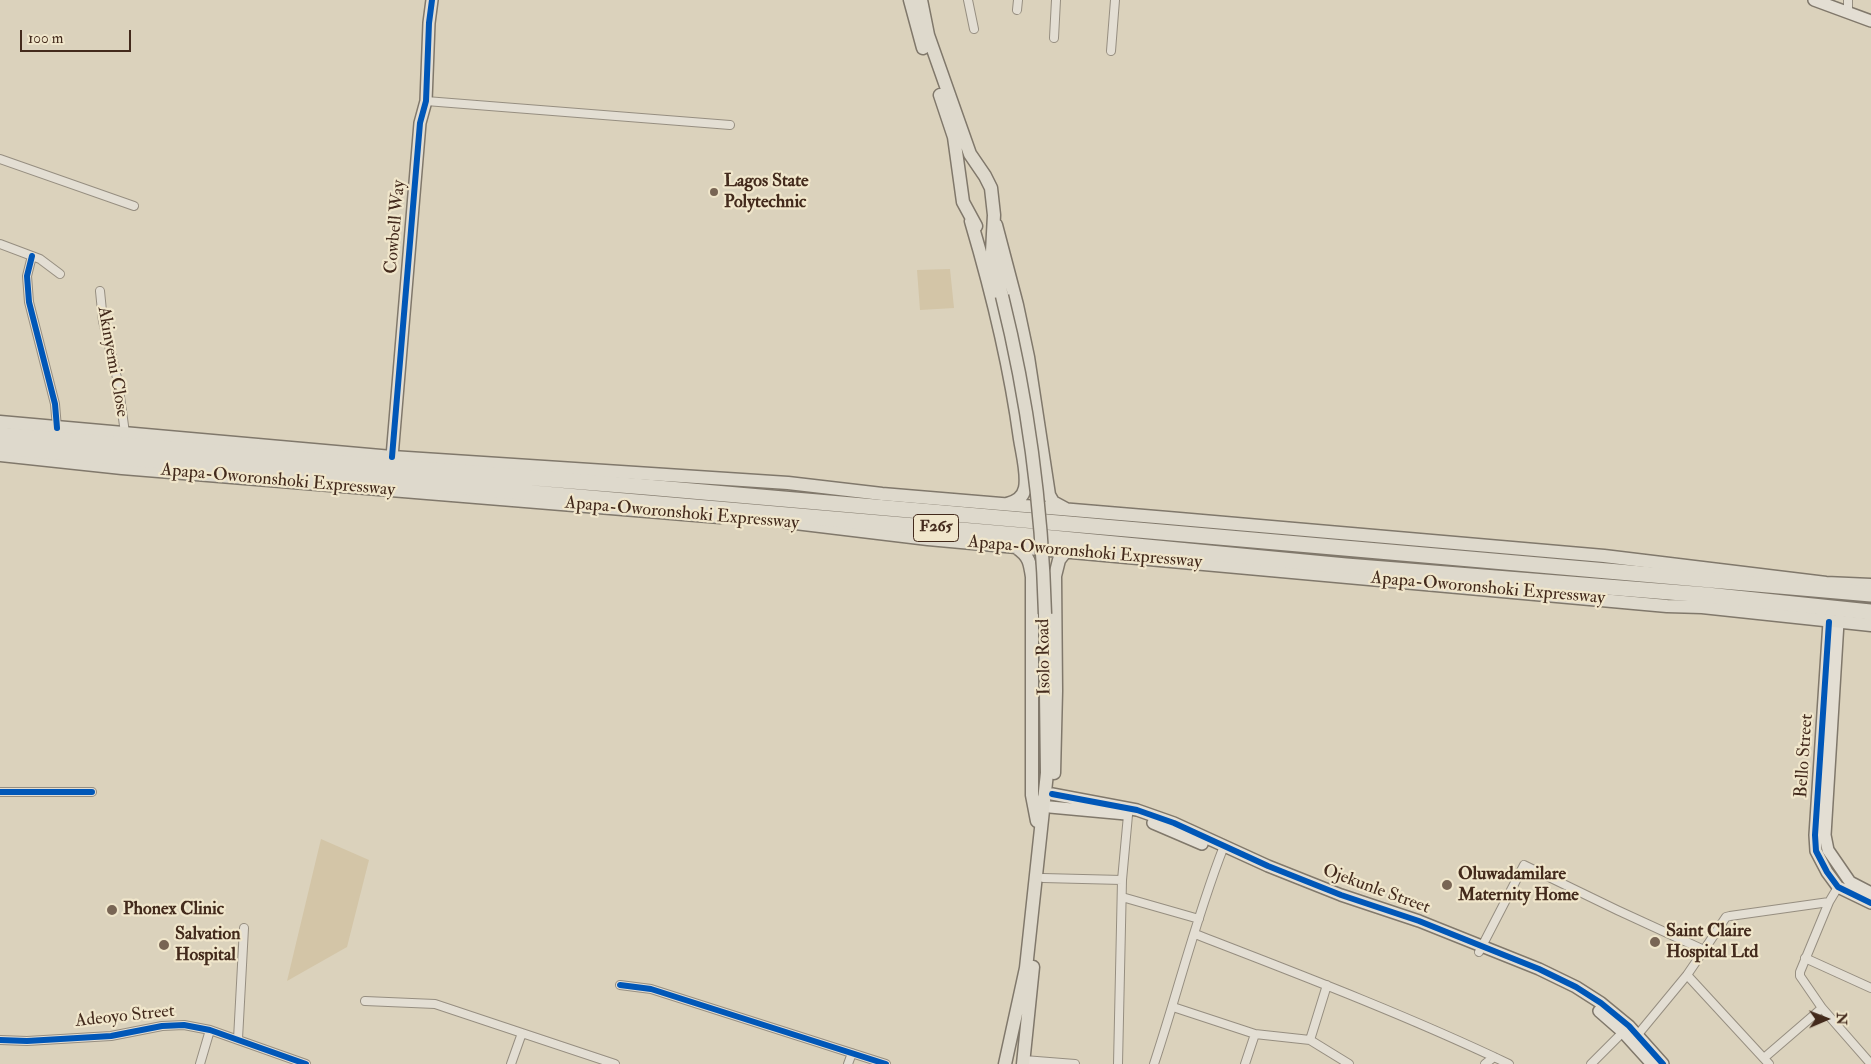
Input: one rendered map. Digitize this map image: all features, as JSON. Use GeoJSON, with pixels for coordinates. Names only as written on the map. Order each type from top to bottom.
{"type":"FeatureCollection","features":[{"type":"Feature","properties":{"kind":"highway","name":"Apapa-Oworonshoki Expressway"},"geometry":{"type":"LineString","coordinates":[[0,435],[646,487],[1871,594]]}},
{"type":"Feature","properties":{"kind":"highway","name":"Apapa-Oworonshoki Expressway"},"geometry":{"type":"LineString","coordinates":[[0,448],[1708,595],[1871,612]]}},
{"type":"Feature","properties":{"kind":"main road"},"geometry":{"type":"LineString","coordinates":[[910,0],[920,39],[953,120],[970,154],[991,188],[994,211],[1021,322],[1049,495],[1053,502],[1066,509]]}},
{"type":"Feature","properties":{"kind":"main road"},"geometry":{"type":"LineString","coordinates":[[921,0],[928,36],[953,120],[963,202],[992,252]]}},
{"type":"Feature","properties":{"kind":"main road"},"geometry":{"type":"LineString","coordinates":[[959,179],[968,169],[980,169]]}},
{"type":"Feature","properties":{"kind":"main road"},"geometry":{"type":"LineString","coordinates":[[970,217],[994,211]]}},
{"type":"Feature","properties":{"kind":"main road"},"geometry":{"type":"LineString","coordinates":[[992,252],[994,211]]}},
{"type":"Feature","properties":{"kind":"main road"},"geometry":{"type":"LineString","coordinates":[[970,217],[1007,359],[1023,460],[1026,485],[1024,493],[1016,502],[1006,504]]}},
{"type":"Feature","properties":{"kind":"main road","name":"Isolo Road"},"geometry":{"type":"LineString","coordinates":[[992,252],[1016,351],[1038,495],[1044,565],[1045,614],[1047,773],[1026,968],[1005,1064]]}},
{"type":"Feature","properties":{"kind":"main road","name":"Apapa-Oworonshoki Expressway"},"geometry":{"type":"LineString","coordinates":[[0,422],[392,457],[788,483],[882,494],[1594,556],[1826,583],[1871,585]]}},
{"type":"Feature","properties":{"kind":"main road","name":"Apapa-Oworonshoki Expressway"},"geometry":{"type":"LineString","coordinates":[[0,455],[122,468],[782,522],[1017,548],[1667,606],[1702,607],[1871,625]]}},
{"type":"Feature","properties":{"kind":"main road"},"geometry":{"type":"LineString","coordinates":[[1017,548],[1026,554],[1032,577],[1032,795],[1040,836]]}},
{"type":"Feature","properties":{"kind":"main road"},"geometry":{"type":"LineString","coordinates":[[1023,1062],[1052,794],[1056,736],[1055,576],[1059,560],[1066,551]]}},
{"type":"Feature","properties":{"kind":"main road"},"geometry":{"type":"LineString","coordinates":[[1047,773],[1050,807]]}},
{"type":"Feature","properties":{"kind":"street","name":"Cowbell Way"},"geometry":{"type":"LineString","coordinates":[[392,457],[420,123],[426,100],[432,0]]}},
{"type":"Feature","properties":{"kind":"street"},"geometry":{"type":"LineString","coordinates":[[968,0],[974,29]]}},
{"type":"Feature","properties":{"kind":"street"},"geometry":{"type":"LineString","coordinates":[[1017,10],[1018,0]]}},
{"type":"Feature","properties":{"kind":"street"},"geometry":{"type":"LineString","coordinates":[[1054,38],[1056,0]]}},
{"type":"Feature","properties":{"kind":"street"},"geometry":{"type":"LineString","coordinates":[[1111,51],[1115,0]]}},
{"type":"Feature","properties":{"kind":"street"},"geometry":{"type":"LineString","coordinates":[[1814,0],[1871,21]]}},
{"type":"Feature","properties":{"kind":"street"},"geometry":{"type":"LineString","coordinates":[[1848,0],[1848,13]]}},
{"type":"Feature","properties":{"kind":"street"},"geometry":{"type":"LineString","coordinates":[[426,100],[730,125]]}},
{"type":"Feature","properties":{"kind":"street"},"geometry":{"type":"LineString","coordinates":[[0,160],[134,206]]}},
{"type":"Feature","properties":{"kind":"street"},"geometry":{"type":"LineString","coordinates":[[0,244],[32,256],[60,274]]}},
{"type":"Feature","properties":{"kind":"street"},"geometry":{"type":"LineString","coordinates":[[32,256],[26,285],[55,404],[57,428]]}},
{"type":"Feature","properties":{"kind":"street","name":"Akinyemi Close"},"geometry":{"type":"LineString","coordinates":[[100,291],[103,321],[118,382],[125,433]]}},
{"type":"Feature","properties":{"kind":"street","name":"Bello Street"},"geometry":{"type":"LineString","coordinates":[[1834,622],[1825,835],[1828,850],[1850,882],[1871,893]]}},
{"type":"Feature","properties":{"kind":"street","name":"Bello Street"},"geometry":{"type":"LineString","coordinates":[[1834,622],[1815,835],[1816,851],[1827,872],[1838,887]]}},
{"type":"Feature","properties":{"kind":"street"},"geometry":{"type":"LineString","coordinates":[[0,792],[92,792]]}},
{"type":"Feature","properties":{"kind":"street","name":"Ojekunle Street"},"geometry":{"type":"LineString","coordinates":[[1052,794],[1137,810],[1174,823],[1299,886],[1449,940],[1481,949],[1572,992],[1626,1029],[1652,1064]]}},
{"type":"Feature","properties":{"kind":"street","name":"Ojekunle Street"},"geometry":{"type":"LineString","coordinates":[[1050,807],[1128,815],[1223,849]]}},
{"type":"Feature","properties":{"kind":"street"},"geometry":{"type":"LineString","coordinates":[[1118,1064],[1122,880],[1128,815]]}},
{"type":"Feature","properties":{"kind":"street"},"geometry":{"type":"LineString","coordinates":[[1154,1064],[1199,918],[1223,849]]}},
{"type":"Feature","properties":{"kind":"street"},"geometry":{"type":"LineString","coordinates":[[1481,949],[1524,865],[1704,950]]}},
{"type":"Feature","properties":{"kind":"street"},"geometry":{"type":"LineString","coordinates":[[1043,878],[1122,880]]}},
{"type":"Feature","properties":{"kind":"street"},"geometry":{"type":"LineString","coordinates":[[1871,903],[1838,887],[1829,902],[1800,972],[1800,976],[1822,1008],[1871,1064]]}},
{"type":"Feature","properties":{"kind":"street"},"geometry":{"type":"LineString","coordinates":[[1122,897],[1199,918]]}},
{"type":"Feature","properties":{"kind":"street"},"geometry":{"type":"LineString","coordinates":[[1634,1039],[1687,975],[1726,918],[1829,902]]}},
{"type":"Feature","properties":{"kind":"street"},"geometry":{"type":"LineString","coordinates":[[238,1040],[244,928]]}},
{"type":"Feature","properties":{"kind":"street"},"geometry":{"type":"LineString","coordinates":[[1195,934],[1416,1021],[1508,1064]]}},
{"type":"Feature","properties":{"kind":"street"},"geometry":{"type":"LineString","coordinates":[[1805,958],[1871,988]]}},
{"type":"Feature","properties":{"kind":"street"},"geometry":{"type":"LineString","coordinates":[[1687,975],[1766,1061],[1822,1008]]}},
{"type":"Feature","properties":{"kind":"street"},"geometry":{"type":"LineString","coordinates":[[620,985],[651,989],[886,1064]]}},
{"type":"Feature","properties":{"kind":"street"},"geometry":{"type":"LineString","coordinates":[[1310,1040],[1328,985]]}},
{"type":"Feature","properties":{"kind":"street"},"geometry":{"type":"LineString","coordinates":[[365,1001],[435,1004],[615,1064]]}},
{"type":"Feature","properties":{"kind":"street"},"geometry":{"type":"LineString","coordinates":[[1173,1007],[1255,1034],[1310,1040],[1349,1064]]}},
{"type":"Feature","properties":{"kind":"street","name":"Adeoyo Street"},"geometry":{"type":"LineString","coordinates":[[0,1040],[27,1041],[111,1036],[176,1025],[210,1030],[306,1064]]}},
{"type":"Feature","properties":{"kind":"street"},"geometry":{"type":"LineString","coordinates":[[1591,1064],[1626,1029]]}},
{"type":"Feature","properties":{"kind":"street"},"geometry":{"type":"LineString","coordinates":[[200,1064],[210,1030]]}},
{"type":"Feature","properties":{"kind":"street"},"geometry":{"type":"LineString","coordinates":[[511,1064],[522,1033]]}},
{"type":"Feature","properties":{"kind":"street"},"geometry":{"type":"LineString","coordinates":[[1245,1064],[1255,1034]]}},
{"type":"Feature","properties":{"kind":"street","name":"Ojekunle Street"},"geometry":{"type":"LineString","coordinates":[[1634,1039],[1663,1064]]}},
{"type":"Feature","properties":{"kind":"street"},"geometry":{"type":"LineString","coordinates":[[848,1064],[852,1054]]}},
{"type":"Feature","properties":{"kind":"street"},"geometry":{"type":"LineString","coordinates":[[1485,1064],[1494,1057]]}},
{"type":"Feature","properties":{"kind":"street"},"geometry":{"type":"LineString","coordinates":[[1023,1062],[1075,1064]]}},
{"type":"Feature","properties":{"kind":"shaded area"},"geometry":{"type":"Polygon","coordinates":[[[950,269],[954,308],[920,310],[917,270],[950,269]]]}},
{"type":"Feature","properties":{"kind":"shaded area"},"geometry":{"type":"Polygon","coordinates":[[[321,839],[369,860],[347,947],[287,981],[321,839]]]}},
{"type":"Feature","properties":{"kind":"cycle path"},"geometry":{"type":"LineString","coordinates":[[392,457],[420,123],[426,101],[429,23],[432,0]]}},
{"type":"Feature","properties":{"kind":"cycle path"},"geometry":{"type":"LineString","coordinates":[[32,256],[27,276],[29,302],[55,404],[57,428]]}},
{"type":"Feature","properties":{"kind":"cycle path"},"geometry":{"type":"LineString","coordinates":[[1829,622],[1815,835],[1816,851],[1827,872],[1838,887],[1871,903]]}},
{"type":"Feature","properties":{"kind":"cycle path"},"geometry":{"type":"LineString","coordinates":[[0,792],[92,792]]}},
{"type":"Feature","properties":{"kind":"cycle path"},"geometry":{"type":"LineString","coordinates":[[1052,794],[1137,810],[1174,823],[1268,866],[1341,895],[1419,921],[1539,969],[1576,987],[1601,1003],[1629,1026],[1663,1064]]}},
{"type":"Feature","properties":{"kind":"cycle path"},"geometry":{"type":"LineString","coordinates":[[620,985],[651,989],[886,1064]]}},
{"type":"Feature","properties":{"kind":"cycle path"},"geometry":{"type":"LineString","coordinates":[[0,1040],[27,1041],[111,1036],[162,1026],[184,1025],[210,1030],[306,1064]]}},
{"type":"Feature","properties":{"kind":"place","name":"Lagos State Polytechnic"},"geometry":{"type":"Point","coordinates":[714,192]}},
{"type":"Feature","properties":{"kind":"place","name":"Oluwadamilare Maternity Home"},"geometry":{"type":"Point","coordinates":[1447,885]}},
{"type":"Feature","properties":{"kind":"place","name":"Phonex Clinic"},"geometry":{"type":"Point","coordinates":[112,910]}},
{"type":"Feature","properties":{"kind":"place","name":"Saint Claire Hospital Ltd"},"geometry":{"type":"Point","coordinates":[1655,942]}},
{"type":"Feature","properties":{"kind":"place","name":"Salvation Hospital"},"geometry":{"type":"Point","coordinates":[164,945]}}]}
